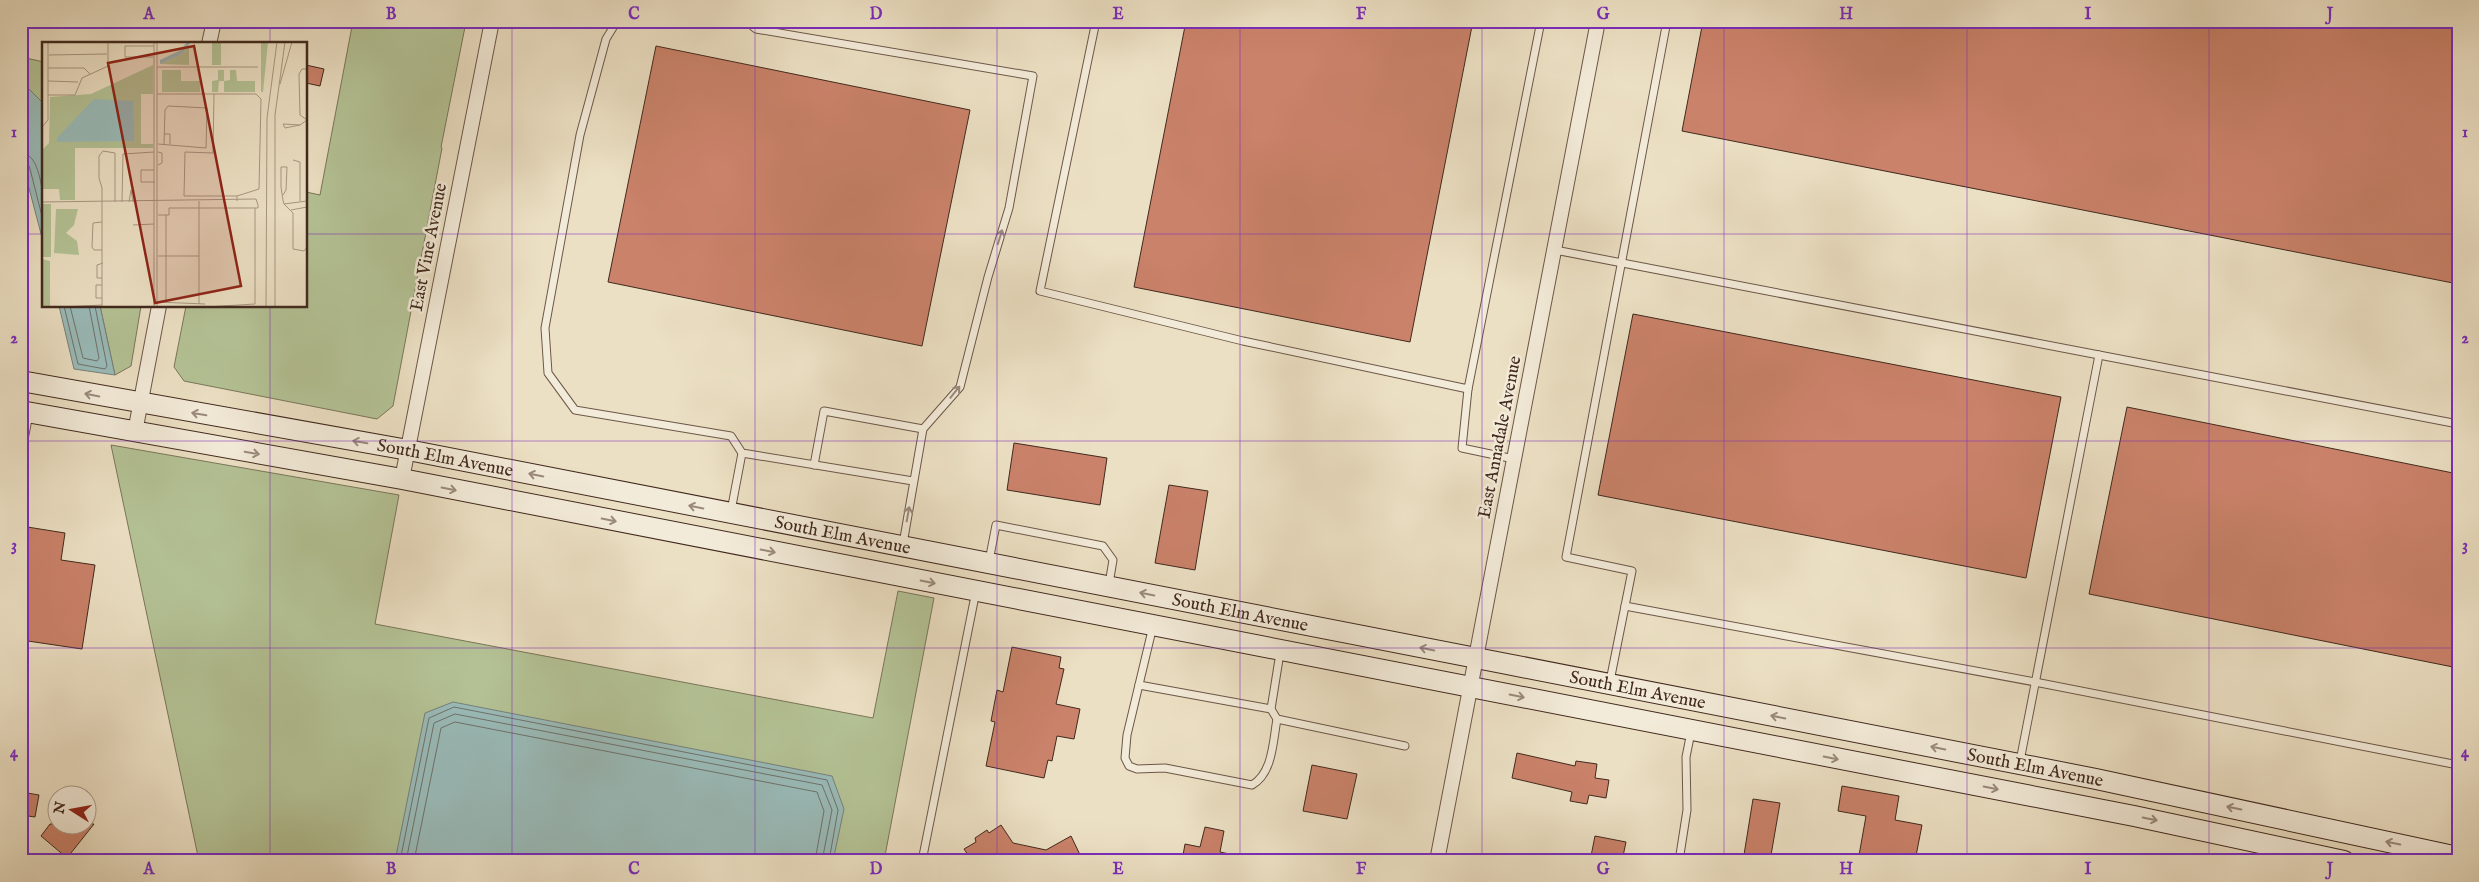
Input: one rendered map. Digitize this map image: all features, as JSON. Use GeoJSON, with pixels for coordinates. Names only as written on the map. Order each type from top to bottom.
{"type":"FeatureCollection","features":[{"type":"Feature","properties":{"kind":"main road","name":"South Elm Avenue"},"geometry":{"type":"LineString","coordinates":[[21,381],[140,404],[408,450],[2019,764],[2175,795],[2458,857]]}},
{"type":"Feature","properties":{"kind":"main road","name":"South Elm Avenue"},"geometry":{"type":"LineString","coordinates":[[25,411],[402,479],[2134,816],[2344,861]]}},
{"type":"Feature","properties":{"kind":"street"},"geometry":{"type":"LineString","coordinates":[[209,42],[214,21]]}},
{"type":"Feature","properties":{"kind":"street","name":"East Vine Avenue"},"geometry":{"type":"LineString","coordinates":[[402,479],[492,21]]}},
{"type":"Feature","properties":{"kind":"street","name":"East Annadale Avenue"},"geometry":{"type":"LineString","coordinates":[[1437,861],[1598,21]]}},
{"type":"Feature","properties":{"kind":"street"},"geometry":{"type":"LineString","coordinates":[[135,432],[159,308]]}},
{"type":"Feature","properties":{"kind":"lane"},"geometry":{"type":"LineString","coordinates":[[617,21],[606,39],[580,135],[545,328],[548,373],[575,410],[732,436],[742,453],[730,513]]}},
{"type":"Feature","properties":{"kind":"lane"},"geometry":{"type":"LineString","coordinates":[[746,21],[756,29],[1033,76],[1009,208],[988,277],[960,387],[924,429],[902,547]]}},
{"type":"Feature","properties":{"kind":"lane"},"geometry":{"type":"LineString","coordinates":[[1096,21],[1040,291],[1243,341],[1468,389]]}},
{"type":"Feature","properties":{"kind":"lane"},"geometry":{"type":"LineString","coordinates":[[1514,459],[1462,448],[1468,389],[1541,21]]}},
{"type":"Feature","properties":{"kind":"lane"},"geometry":{"type":"LineString","coordinates":[[1609,684],[1632,571],[1566,557],[1667,21]]}},
{"type":"Feature","properties":{"kind":"lane"},"geometry":{"type":"LineString","coordinates":[[1555,250],[2458,424]]}},
{"type":"Feature","properties":{"kind":"lane"},"geometry":{"type":"LineString","coordinates":[[2019,764],[2099,356]]}},
{"type":"Feature","properties":{"kind":"lane"},"geometry":{"type":"LineString","coordinates":[[21,455],[25,411]]}},
{"type":"Feature","properties":{"kind":"lane"},"geometry":{"type":"LineString","coordinates":[[814,465],[824,411],[924,429]]}},
{"type":"Feature","properties":{"kind":"lane"},"geometry":{"type":"LineString","coordinates":[[742,453],[913,481]]}},
{"type":"Feature","properties":{"kind":"lane"},"geometry":{"type":"LineString","coordinates":[[988,563],[996,525],[1054,536],[1103,546],[1113,560],[1108,587]]}},
{"type":"Feature","properties":{"kind":"lane"},"geometry":{"type":"LineString","coordinates":[[922,861],[976,591]]}},
{"type":"Feature","properties":{"kind":"lane"},"geometry":{"type":"LineString","coordinates":[[1625,606],[2035,682],[2458,764]]}},
{"type":"Feature","properties":{"kind":"lane"},"geometry":{"type":"LineString","coordinates":[[1153,625],[1127,735],[1125,758],[1129,766],[1137,769],[1165,768],[1252,785],[1260,781],[1266,770],[1277,720],[1272,709],[1280,650]]}},
{"type":"Feature","properties":{"kind":"lane"},"geometry":{"type":"LineString","coordinates":[[1139,685],[1272,709]]}},
{"type":"Feature","properties":{"kind":"lane"},"geometry":{"type":"LineString","coordinates":[[1277,720],[1405,746]]}},
{"type":"Feature","properties":{"kind":"lane"},"geometry":{"type":"LineString","coordinates":[[1679,861],[1687,810],[1686,757],[1691,731]]}},
{"type":"Feature","properties":{"kind":"green space"},"geometry":{"type":"Polygon","coordinates":[[[353,21],[434,21],[465,27],[393,406],[377,419],[184,381],[174,367],[186,308],[308,308],[308,192],[320,195],[353,21]]]}},
{"type":"Feature","properties":{"kind":"green space"},"geometry":{"type":"Polygon","coordinates":[[[21,57],[42,62],[42,102],[21,81],[21,57]]]}},
{"type":"Feature","properties":{"kind":"green space"},"geometry":{"type":"Polygon","coordinates":[[[100,308],[141,308],[131,366],[115,375],[100,308]]]}},
{"type":"Feature","properties":{"kind":"green space"},"geometry":{"type":"Polygon","coordinates":[[[111,445],[399,495],[375,624],[873,718],[898,591],[934,598],[884,861],[199,861],[111,445]]]}},
{"type":"Feature","properties":{"kind":"water"},"geometry":{"type":"Polygon","coordinates":[[[21,81],[42,102],[42,237],[21,158],[21,81]]]}},
{"type":"Feature","properties":{"kind":"water"},"geometry":{"type":"Polygon","coordinates":[[[59,308],[100,308],[115,375],[74,369],[59,308]]]}},
{"type":"Feature","properties":{"kind":"water"},"geometry":{"type":"Polygon","coordinates":[[[453,702],[832,776],[844,809],[833,861],[395,861],[425,713],[453,702]]]}},
{"type":"Feature","properties":{"kind":"building"},"geometry":{"type":"Polygon","coordinates":[[[1186,21],[1473,21],[1410,342],[1134,287],[1186,21]]]}},
{"type":"Feature","properties":{"kind":"building"},"geometry":{"type":"Polygon","coordinates":[[[1703,21],[2458,21],[2458,284],[1682,131],[1703,21]]]}},
{"type":"Feature","properties":{"kind":"building"},"geometry":{"type":"Polygon","coordinates":[[[656,46],[970,110],[922,346],[608,282],[656,46]]]}},
{"type":"Feature","properties":{"kind":"building"},"geometry":{"type":"Polygon","coordinates":[[[308,65],[324,69],[320,86],[308,83],[308,65]]]}},
{"type":"Feature","properties":{"kind":"building"},"geometry":{"type":"Polygon","coordinates":[[[1633,314],[2061,397],[2026,578],[1598,495],[1633,314]]]}},
{"type":"Feature","properties":{"kind":"building"},"geometry":{"type":"Polygon","coordinates":[[[2127,407],[2458,474],[2458,668],[2089,594],[2127,407]]]}},
{"type":"Feature","properties":{"kind":"building"},"geometry":{"type":"Polygon","coordinates":[[[1014,443],[1107,458],[1100,505],[1007,490],[1014,443]]]}},
{"type":"Feature","properties":{"kind":"building"},"geometry":{"type":"Polygon","coordinates":[[[1169,485],[1208,491],[1195,570],[1155,563],[1169,485]]]}},
{"type":"Feature","properties":{"kind":"building"},"geometry":{"type":"Polygon","coordinates":[[[21,526],[65,533],[61,560],[95,565],[82,649],[21,640],[21,526]]]}},
{"type":"Feature","properties":{"kind":"building"},"geometry":{"type":"Polygon","coordinates":[[[1012,647],[1061,657],[1059,668],[1064,669],[1056,704],[1080,709],[1074,739],[1057,736],[1052,761],[1048,760],[1044,778],[986,766],[995,722],[991,721],[997,690],[1003,692],[1012,647]]]}},
{"type":"Feature","properties":{"kind":"building"},"geometry":{"type":"Polygon","coordinates":[[[1517,753],[1575,766],[1576,761],[1597,764],[1595,778],[1609,780],[1606,798],[1589,795],[1587,804],[1570,801],[1572,792],[1512,778],[1517,753]]]}},
{"type":"Feature","properties":{"kind":"building"},"geometry":{"type":"Polygon","coordinates":[[[1312,765],[1357,774],[1347,819],[1303,811],[1312,765]]]}},
{"type":"Feature","properties":{"kind":"building"},"geometry":{"type":"Polygon","coordinates":[[[1842,786],[1899,796],[1895,820],[1922,825],[1915,861],[1858,861],[1866,816],[1838,811],[1842,786]]]}},
{"type":"Feature","properties":{"kind":"building"},"geometry":{"type":"Polygon","coordinates":[[[21,792],[39,795],[35,817],[21,815],[21,792]]]}},
{"type":"Feature","properties":{"kind":"building"},"geometry":{"type":"Polygon","coordinates":[[[1753,799],[1780,803],[1770,861],[1743,861],[1753,799]]]}},
{"type":"Feature","properties":{"kind":"building"},"geometry":{"type":"Polygon","coordinates":[[[1001,825],[1013,843],[1046,850],[1071,836],[1083,861],[972,861],[964,849],[976,842],[975,838],[987,830],[989,833],[1001,825]]]}},
{"type":"Feature","properties":{"kind":"building"},"geometry":{"type":"Polygon","coordinates":[[[48,827],[48,834],[86,834],[67,858],[41,836],[48,827]]]}},
{"type":"Feature","properties":{"kind":"building"},"geometry":{"type":"Polygon","coordinates":[[[1205,827],[1224,831],[1220,852],[1234,855],[1233,861],[1182,861],[1185,844],[1200,847],[1205,827]]]}},
{"type":"Feature","properties":{"kind":"building"},"geometry":{"type":"Polygon","coordinates":[[[1595,836],[1626,842],[1622,861],[1590,861],[1595,836]]]}}]}
